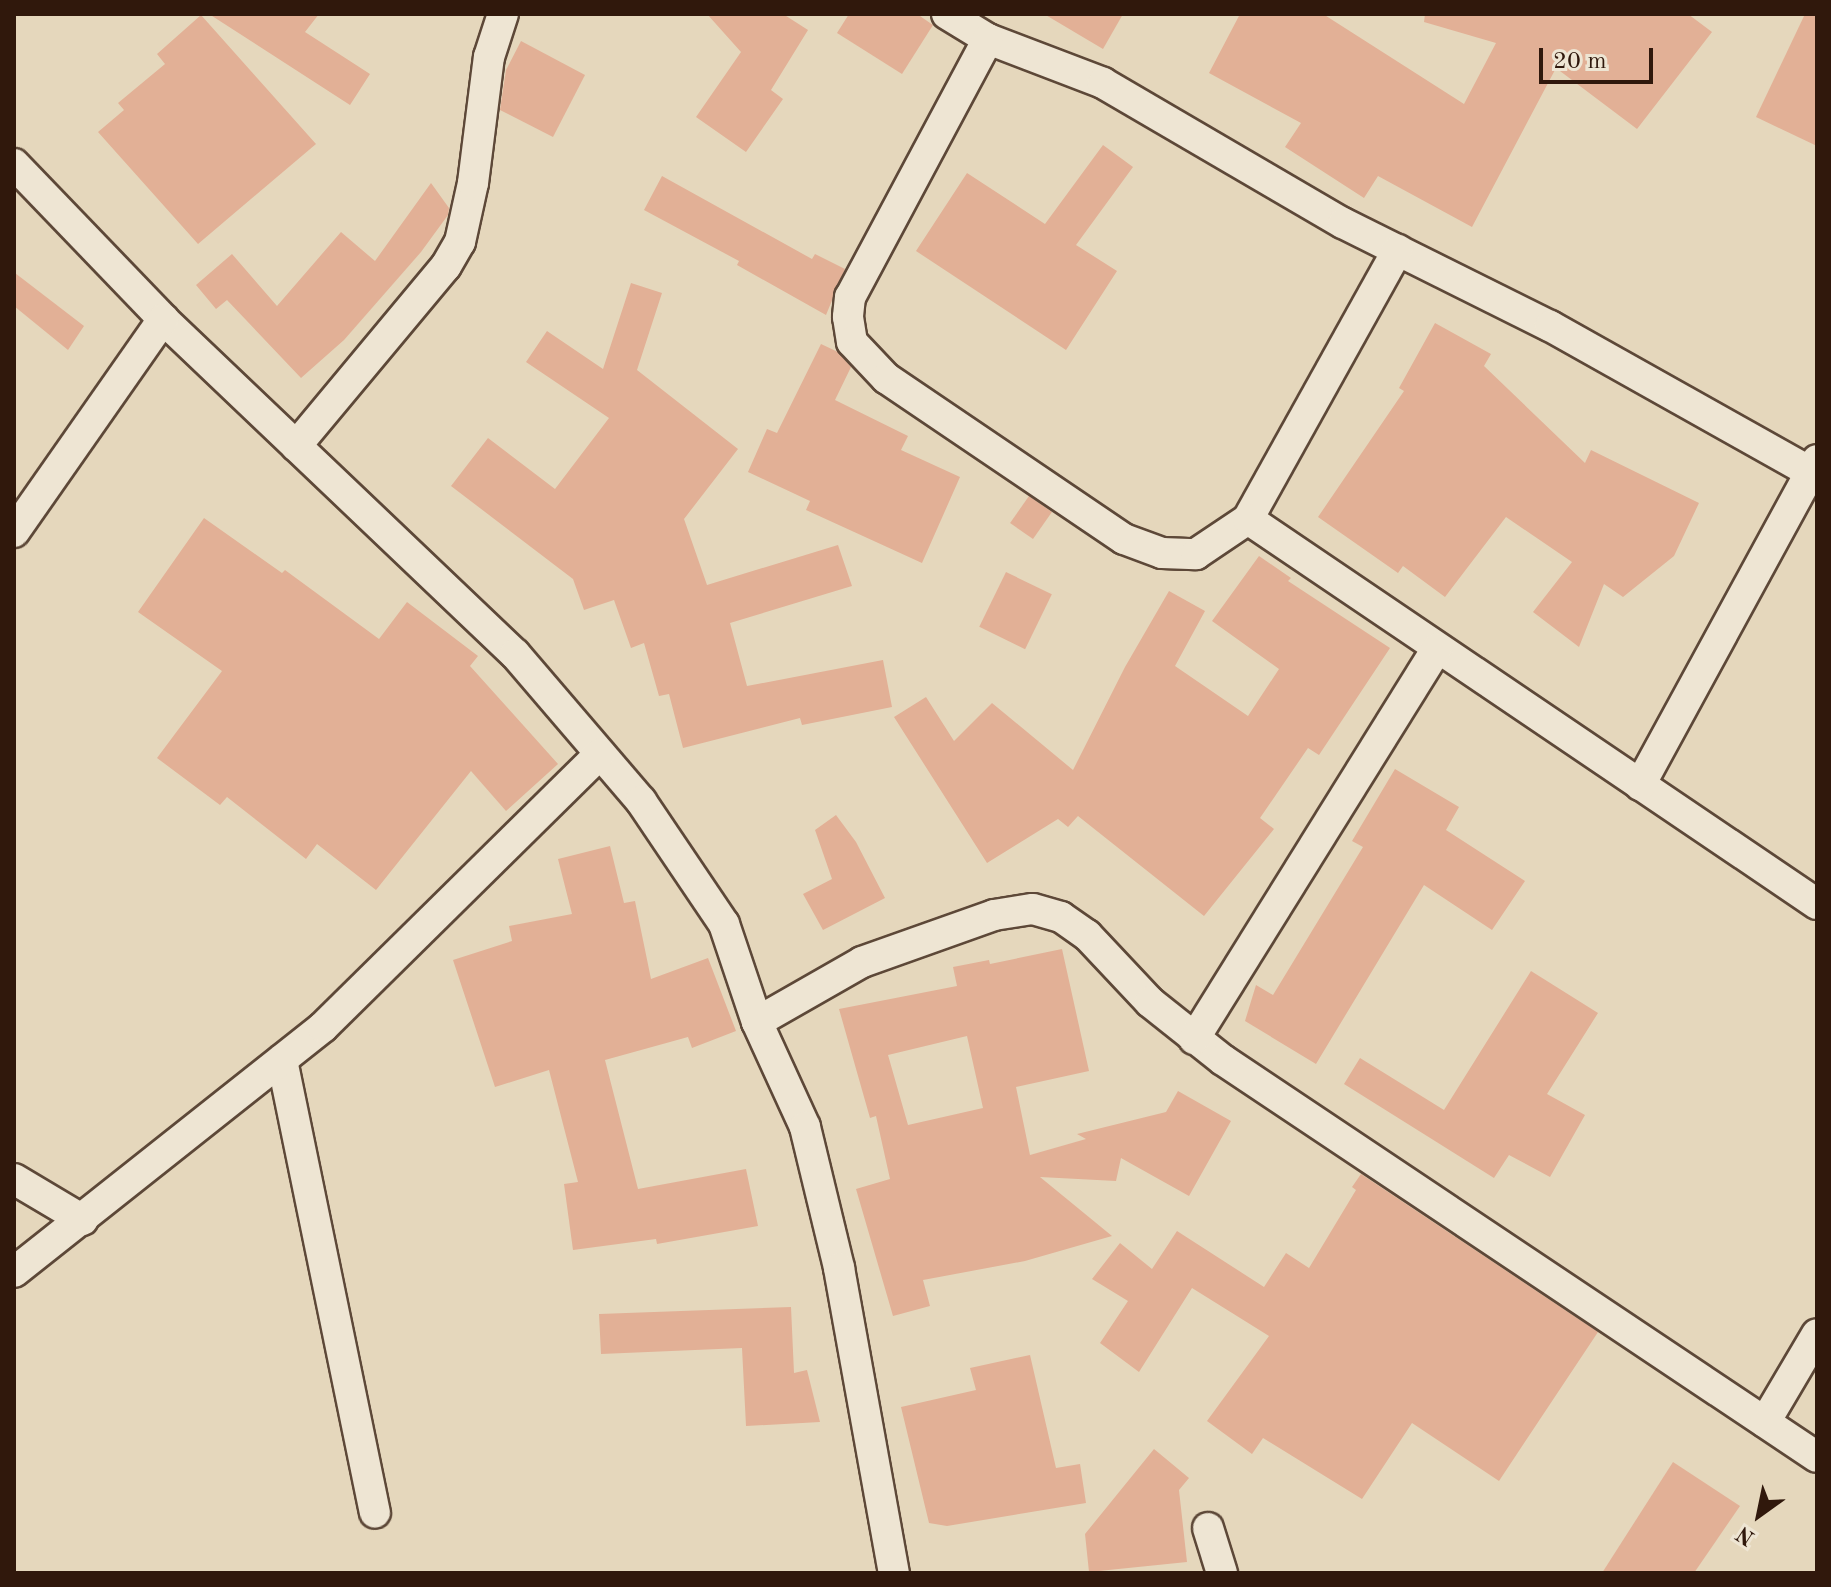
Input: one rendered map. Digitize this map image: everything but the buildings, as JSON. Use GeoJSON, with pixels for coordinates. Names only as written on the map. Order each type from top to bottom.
{"type":"FeatureCollection","features":[{"type":"Feature","properties":{"kind":"street"},"geometry":{"type":"LineString","coordinates":[[296,446],[446,266],[460,242],[473,183],[489,57],[503,14]]}},
{"type":"Feature","properties":{"kind":"street"},"geometry":{"type":"LineString","coordinates":[[947,14],[988,39],[1103,83],[1343,223],[1550,326],[1814,466],[1640,785]]}},
{"type":"Feature","properties":{"kind":"street"},"geometry":{"type":"LineString","coordinates":[[988,39],[850,297],[848,317],[852,342],[886,378],[1124,539],[1162,553],[1196,554],[1248,519],[1398,250]]}},
{"type":"Feature","properties":{"kind":"street"},"geometry":{"type":"LineString","coordinates":[[14,164],[163,319],[515,654],[641,801],[724,924],[757,1022],[805,1127],[839,1268],[894,1573]]}},
{"type":"Feature","properties":{"kind":"street"},"geometry":{"type":"LineString","coordinates":[[14,532],[163,319]]}},
{"type":"Feature","properties":{"kind":"street"},"geometry":{"type":"LineString","coordinates":[[1248,519],[1817,904]]}},
{"type":"Feature","properties":{"kind":"street"},"geometry":{"type":"LineString","coordinates":[[1194,1039],[1437,648]]}},
{"type":"Feature","properties":{"kind":"street"},"geometry":{"type":"LineString","coordinates":[[14,1272],[323,1027],[600,754]]}},
{"type":"Feature","properties":{"kind":"street"},"geometry":{"type":"LineString","coordinates":[[757,1022],[862,962],[994,915],[1033,909],[1061,917],[1087,935],[1150,1002],[1194,1039],[1817,1457]]}},
{"type":"Feature","properties":{"kind":"street"},"geometry":{"type":"LineString","coordinates":[[282,1060],[375,1513]]}},
{"type":"Feature","properties":{"kind":"street"},"geometry":{"type":"LineString","coordinates":[[14,1179],[83,1220]]}},
{"type":"Feature","properties":{"kind":"street"},"geometry":{"type":"LineString","coordinates":[[1765,1422],[1817,1334]]}},
{"type":"Feature","properties":{"kind":"street"},"geometry":{"type":"LineString","coordinates":[[1208,1528],[1222,1573]]}}]}
